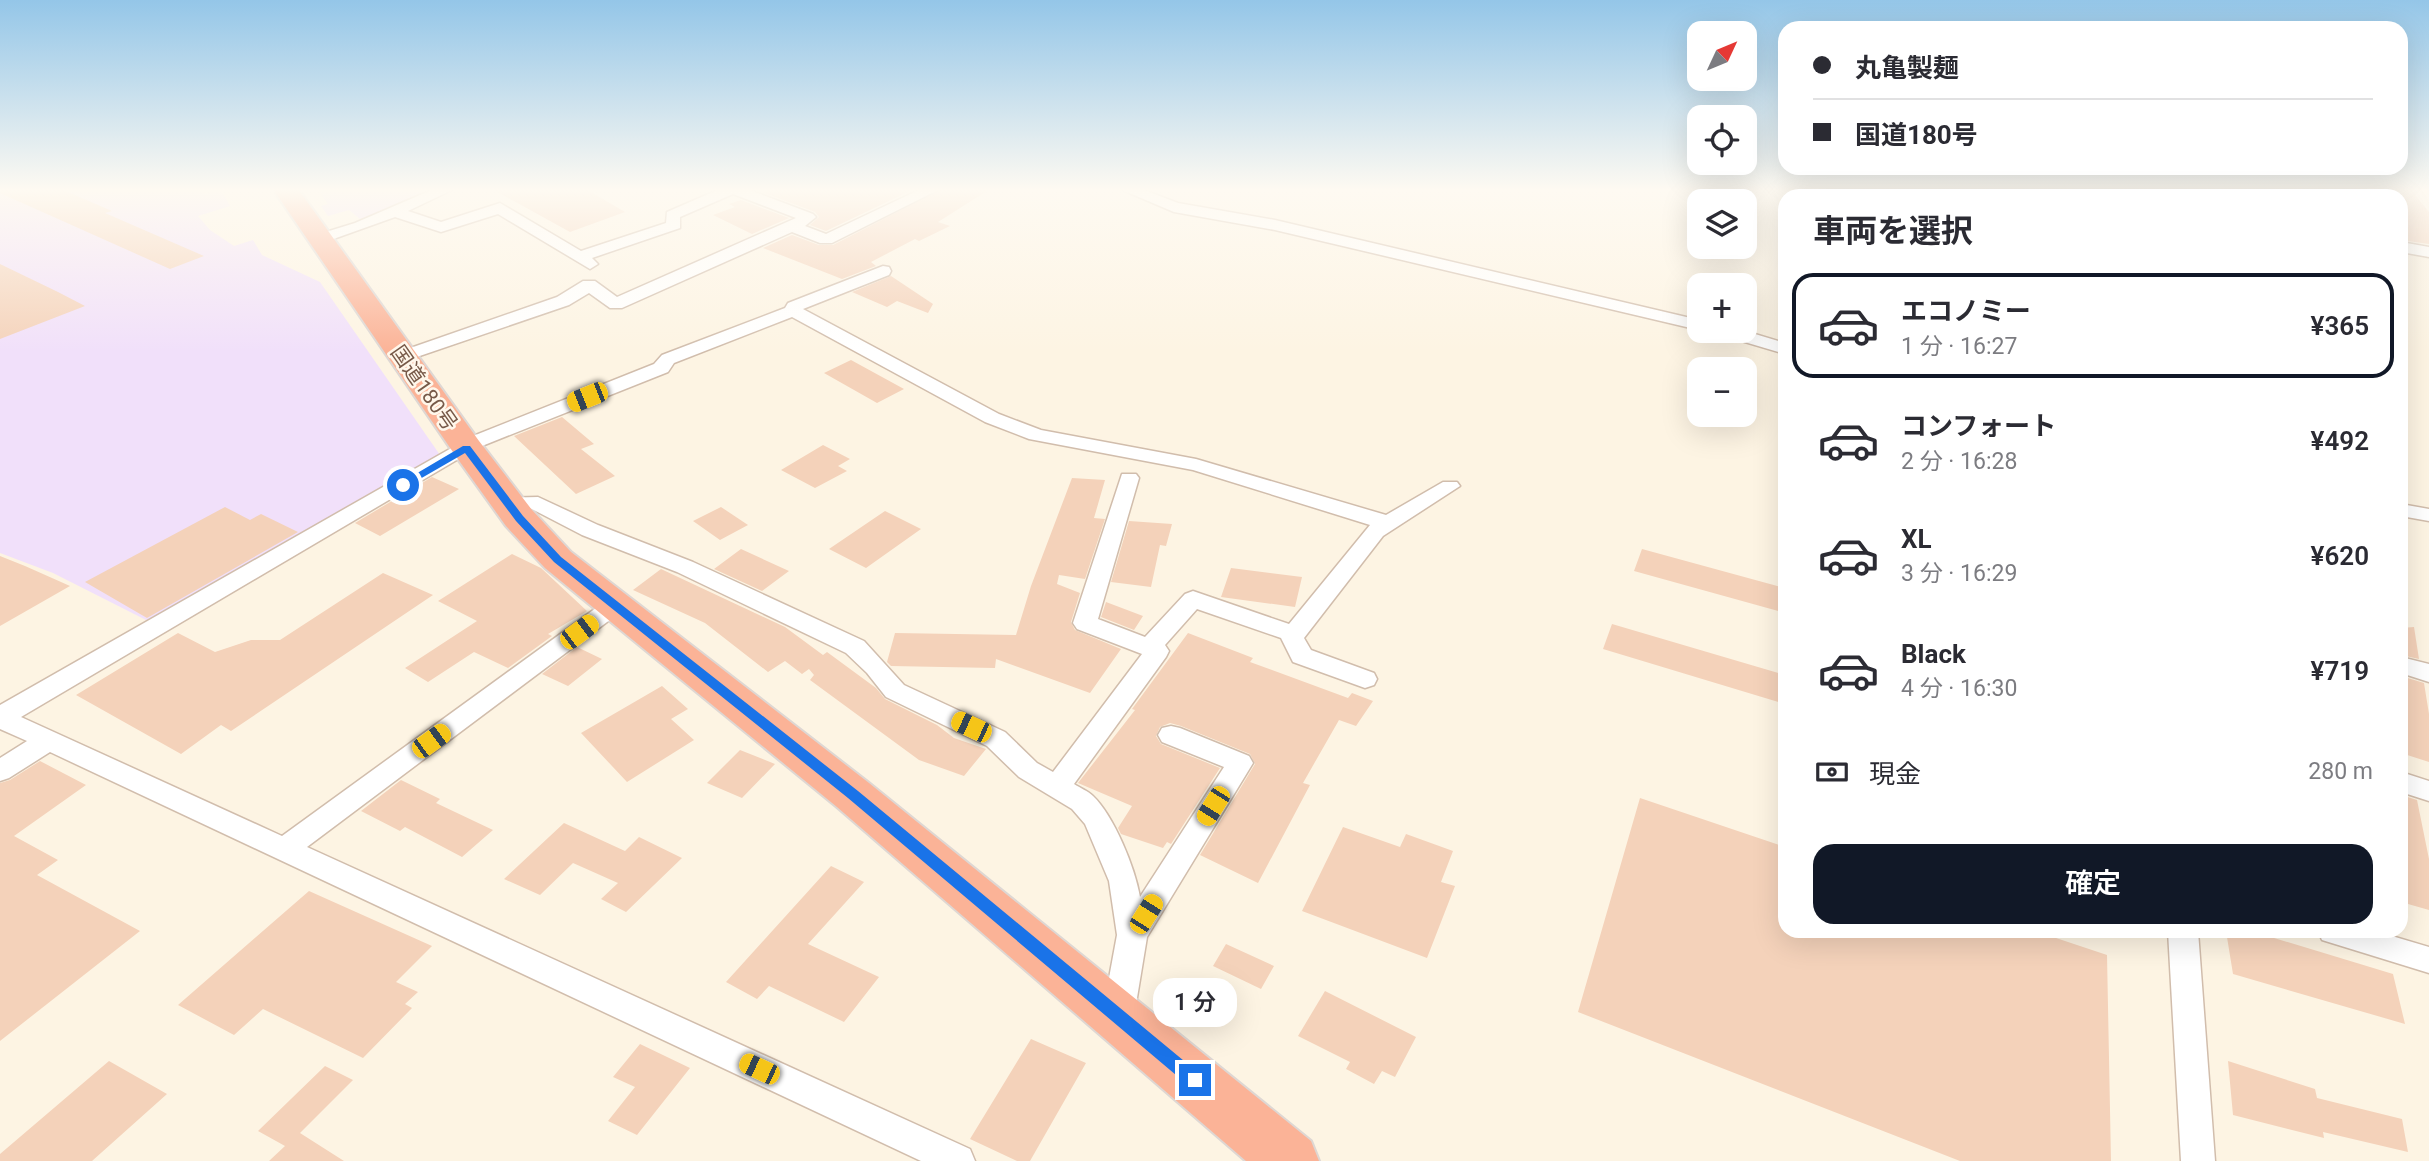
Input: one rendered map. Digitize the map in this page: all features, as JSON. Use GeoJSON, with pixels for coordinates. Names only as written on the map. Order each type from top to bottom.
{"type":"FeatureCollection","features":[{"type":"Feature","properties":{"kind":"highway","name":"国道180号"},"geometry":{"type":"LineString","coordinates":[[322,243],[466,447],[507,502],[558,560],[853,795],[1290,1161]]}},
{"type":"Feature","properties":{"kind":"street"},"geometry":{"type":"LineString","coordinates":[[402,357],[562,301],[589,285],[595,275],[595,267],[557,243]]}},
{"type":"Feature","properties":{"kind":"street"},"geometry":{"type":"LineString","coordinates":[[580,257],[621,243]]}},
{"type":"Feature","properties":{"kind":"street"},"geometry":{"type":"LineString","coordinates":[[589,285],[616,303],[753,243]]}},
{"type":"Feature","properties":{"kind":"street"},"geometry":{"type":"LineString","coordinates":[[1352,243],[1687,322]]}},
{"type":"Feature","properties":{"kind":"street"},"geometry":{"type":"LineString","coordinates":[[2408,248],[2429,252]]}},
{"type":"Feature","properties":{"kind":"street"},"geometry":{"type":"LineString","coordinates":[[0,718],[466,447],[661,368],[668,359],[793,311],[794,307],[883,271]]}},
{"type":"Feature","properties":{"kind":"street"},"geometry":{"type":"LineString","coordinates":[[793,311],[992,418],[1036,435],[1196,465],[1388,523]]}},
{"type":"Feature","properties":{"kind":"street"},"geometry":{"type":"LineString","coordinates":[[1757,340],[1778,347]]}},
{"type":"Feature","properties":{"kind":"street"},"geometry":{"type":"LineString","coordinates":[[1057,787],[1157,651],[1085,623],[1129,478]]}},
{"type":"Feature","properties":{"kind":"street"},"geometry":{"type":"LineString","coordinates":[[1365,679],[1301,656],[1292,637],[1376,531],[1450,486]]}},
{"type":"Feature","properties":{"kind":"street"},"geometry":{"type":"LineString","coordinates":[[507,502],[531,501],[590,530],[685,567],[855,648],[876,667],[895,691],[996,739],[1028,770],[1082,802],[1096,819],[1123,881],[1132,935],[1118,1016]]}},
{"type":"Feature","properties":{"kind":"street"},"geometry":{"type":"LineString","coordinates":[[2408,511],[2429,515]]}},
{"type":"Feature","properties":{"kind":"street"},"geometry":{"type":"LineString","coordinates":[[1149,648],[1193,599],[1294,634]]}},
{"type":"Feature","properties":{"kind":"street"},"geometry":{"type":"LineString","coordinates":[[284,849],[615,605]]}},
{"type":"Feature","properties":{"kind":"street"},"geometry":{"type":"LineString","coordinates":[[2408,667],[2429,674]]}},
{"type":"Feature","properties":{"kind":"street"},"geometry":{"type":"LineString","coordinates":[[0,718],[958,1161]]}},
{"type":"Feature","properties":{"kind":"street"},"geometry":{"type":"LineString","coordinates":[[1132,935],[1240,763],[1171,735]]}},
{"type":"Feature","properties":{"kind":"street"},"geometry":{"type":"LineString","coordinates":[[0,771],[48,741]]}},
{"type":"Feature","properties":{"kind":"street"},"geometry":{"type":"LineString","coordinates":[[2408,784],[2429,791]]}},
{"type":"Feature","properties":{"kind":"street"},"geometry":{"type":"LineString","coordinates":[[2184,938],[2198,1161]]}},
{"type":"Feature","properties":{"kind":"street"},"geometry":{"type":"LineString","coordinates":[[2356,938],[2429,960]]}},
{"type":"Feature","properties":{"kind":"shaded area"},"geometry":{"type":"Polygon","coordinates":[[[0,243],[230,243],[234,246],[255,243],[262,255],[320,282],[440,455],[150,622],[53,573],[0,553],[0,243]]]}},
{"type":"Feature","properties":{"kind":"building"},"geometry":{"type":"Polygon","coordinates":[[[112,243],[174,243],[204,256],[170,269],[112,243]]]}},
{"type":"Feature","properties":{"kind":"building"},"geometry":{"type":"Polygon","coordinates":[[[774,243],[907,243],[871,262],[876,266],[842,279],[763,248],[774,243]]]}},
{"type":"Feature","properties":{"kind":"building"},"geometry":{"type":"Polygon","coordinates":[[[0,264],[58,292],[85,306],[0,339],[0,264]]]}},
{"type":"Feature","properties":{"kind":"building"},"geometry":{"type":"Polygon","coordinates":[[[891,276],[933,304],[928,313],[897,301],[887,307],[852,292],[891,276]]]}},
{"type":"Feature","properties":{"kind":"building"},"geometry":{"type":"Polygon","coordinates":[[[851,360],[904,389],[877,403],[824,373],[851,360]]]}},
{"type":"Feature","properties":{"kind":"building"},"geometry":{"type":"Polygon","coordinates":[[[562,417],[594,444],[581,449],[615,476],[576,494],[514,436],[562,417]]]}},
{"type":"Feature","properties":{"kind":"building"},"geometry":{"type":"Polygon","coordinates":[[[823,445],[850,459],[838,466],[847,471],[815,488],[781,470],[823,445]]]}},
{"type":"Feature","properties":{"kind":"building"},"geometry":{"type":"Polygon","coordinates":[[[432,477],[459,489],[380,536],[355,523],[432,477]]]}},
{"type":"Feature","properties":{"kind":"building"},"geometry":{"type":"Polygon","coordinates":[[[1072,478],[1105,480],[1094,518],[1105,519],[1085,579],[1059,575],[1057,584],[1080,593],[1071,622],[1075,630],[1121,649],[1090,693],[996,659],[995,668],[891,666],[887,662],[895,633],[1016,635],[1031,586],[1072,478]]]}},
{"type":"Feature","properties":{"kind":"building"},"geometry":{"type":"Polygon","coordinates":[[[225,507],[250,520],[261,514],[298,532],[147,618],[85,582],[225,507]]]}},
{"type":"Feature","properties":{"kind":"building"},"geometry":{"type":"Polygon","coordinates":[[[721,507],[748,525],[720,540],[693,521],[721,507]]]}},
{"type":"Feature","properties":{"kind":"building"},"geometry":{"type":"Polygon","coordinates":[[[885,511],[921,529],[866,568],[829,549],[885,511]]]}},
{"type":"Feature","properties":{"kind":"building"},"geometry":{"type":"Polygon","coordinates":[[[1129,521],[1172,524],[1166,546],[1160,545],[1151,587],[1111,582],[1129,521]]]}},
{"type":"Feature","properties":{"kind":"building"},"geometry":{"type":"Polygon","coordinates":[[[741,549],[789,571],[762,591],[714,569],[741,549]]]}},
{"type":"Feature","properties":{"kind":"building"},"geometry":{"type":"Polygon","coordinates":[[[1642,549],[1778,586],[1778,611],[1634,571],[1642,549]]]}},
{"type":"Feature","properties":{"kind":"building"},"geometry":{"type":"Polygon","coordinates":[[[512,554],[541,568],[587,611],[548,634],[552,636],[508,668],[474,652],[428,682],[405,668],[477,621],[438,601],[512,554]]]}},
{"type":"Feature","properties":{"kind":"building"},"geometry":{"type":"Polygon","coordinates":[[[0,556],[25,566],[70,586],[0,626],[0,556]]]}},
{"type":"Feature","properties":{"kind":"building"},"geometry":{"type":"Polygon","coordinates":[[[1231,568],[1302,577],[1295,607],[1221,597],[1231,568]]]}},
{"type":"Feature","properties":{"kind":"building"},"geometry":{"type":"Polygon","coordinates":[[[661,569],[785,627],[823,655],[827,652],[876,688],[885,699],[937,725],[954,738],[986,749],[964,776],[919,760],[810,680],[814,675],[809,669],[802,674],[785,661],[768,672],[705,623],[633,590],[661,569]]]}},
{"type":"Feature","properties":{"kind":"building"},"geometry":{"type":"Polygon","coordinates":[[[383,573],[433,595],[231,731],[221,725],[181,754],[76,695],[178,633],[215,652],[251,640],[280,640],[383,573]]]}},
{"type":"Feature","properties":{"kind":"building"},"geometry":{"type":"Polygon","coordinates":[[[1106,602],[1143,616],[1134,630],[1101,617],[1106,602]]]}},
{"type":"Feature","properties":{"kind":"building"},"geometry":{"type":"Polygon","coordinates":[[[1612,624],[1778,673],[1778,702],[1603,649],[1612,624]]]}},
{"type":"Feature","properties":{"kind":"building"},"geometry":{"type":"Polygon","coordinates":[[[2408,627],[2414,627],[2419,659],[2408,657],[2408,627]]]}},
{"type":"Feature","properties":{"kind":"building"},"geometry":{"type":"Polygon","coordinates":[[[1188,633],[1253,658],[1250,662],[1348,698],[1352,693],[1373,701],[1356,726],[1339,720],[1303,783],[1310,785],[1258,883],[1200,855],[1255,764],[1250,754],[1181,726],[1170,723],[1160,727],[1156,736],[1161,744],[1220,768],[1171,844],[1167,842],[1163,848],[1121,834],[1118,828],[1132,806],[1078,783],[1135,710],[1132,709],[1188,633]]]}},
{"type":"Feature","properties":{"kind":"building"},"geometry":{"type":"Polygon","coordinates":[[[577,647],[602,659],[568,686],[542,674],[577,647]]]}},
{"type":"Feature","properties":{"kind":"building"},"geometry":{"type":"Polygon","coordinates":[[[2408,678],[2424,683],[2429,714],[2429,762],[2408,755],[2408,678]]]}},
{"type":"Feature","properties":{"kind":"building"},"geometry":{"type":"Polygon","coordinates":[[[662,686],[688,709],[671,719],[694,740],[627,782],[581,733],[662,686]]]}},
{"type":"Feature","properties":{"kind":"building"},"geometry":{"type":"Polygon","coordinates":[[[740,750],[775,764],[742,798],[707,783],[740,750]]]}},
{"type":"Feature","properties":{"kind":"building"},"geometry":{"type":"Polygon","coordinates":[[[40,761],[86,785],[14,836],[58,860],[37,875],[140,931],[0,1041],[0,783],[10,780],[40,761]]]}},
{"type":"Feature","properties":{"kind":"building"},"geometry":{"type":"Polygon","coordinates":[[[401,780],[440,799],[436,803],[493,830],[462,857],[405,827],[400,831],[361,811],[401,780]]]}},
{"type":"Feature","properties":{"kind":"building"},"geometry":{"type":"Polygon","coordinates":[[[2408,797],[2417,800],[2429,859],[2429,910],[2408,904],[2408,797]]]}},
{"type":"Feature","properties":{"kind":"building"},"geometry":{"type":"Polygon","coordinates":[[[1640,798],[1778,845],[1778,938],[2056,938],[2107,955],[2111,1161],[1960,1161],[1578,1012],[1640,798]]]}},
{"type":"Feature","properties":{"kind":"building"},"geometry":{"type":"Polygon","coordinates":[[[564,823],[625,851],[639,837],[682,858],[626,912],[601,899],[618,883],[573,863],[540,895],[504,879],[564,823]]]}},
{"type":"Feature","properties":{"kind":"building"},"geometry":{"type":"Polygon","coordinates":[[[1343,827],[1400,847],[1406,834],[1453,851],[1441,882],[1455,886],[1427,958],[1302,911],[1343,827]]]}},
{"type":"Feature","properties":{"kind":"building"},"geometry":{"type":"Polygon","coordinates":[[[831,866],[864,882],[808,944],[879,977],[844,1022],[769,986],[757,999],[726,982],[831,866]]]}},
{"type":"Feature","properties":{"kind":"building"},"geometry":{"type":"Polygon","coordinates":[[[309,891],[432,946],[396,982],[418,992],[405,1004],[412,1008],[363,1058],[263,1009],[234,1035],[178,1005],[309,891]]]}},
{"type":"Feature","properties":{"kind":"building"},"geometry":{"type":"Polygon","coordinates":[[[2227,938],[2274,938],[2393,974],[2405,1024],[2233,974],[2227,938]]]}},
{"type":"Feature","properties":{"kind":"building"},"geometry":{"type":"Polygon","coordinates":[[[1226,944],[1274,966],[1261,989],[1213,966],[1226,944]]]}},
{"type":"Feature","properties":{"kind":"building"},"geometry":{"type":"Polygon","coordinates":[[[1325,991],[1416,1037],[1395,1077],[1382,1071],[1374,1084],[1346,1069],[1350,1062],[1298,1036],[1325,991]]]}},
{"type":"Feature","properties":{"kind":"building"},"geometry":{"type":"Polygon","coordinates":[[[1031,1039],[1086,1063],[1030,1161],[1017,1161],[970,1139],[1031,1039]]]}},
{"type":"Feature","properties":{"kind":"building"},"geometry":{"type":"Polygon","coordinates":[[[640,1044],[690,1068],[637,1135],[608,1121],[635,1087],[613,1077],[640,1044]]]}},
{"type":"Feature","properties":{"kind":"building"},"geometry":{"type":"Polygon","coordinates":[[[109,1061],[167,1094],[92,1161],[0,1161],[0,1154],[109,1061]]]}},
{"type":"Feature","properties":{"kind":"building"},"geometry":{"type":"Polygon","coordinates":[[[2228,1061],[2315,1089],[2317,1098],[2402,1119],[2408,1152],[2323,1132],[2324,1138],[2233,1115],[2228,1061]]]}},
{"type":"Feature","properties":{"kind":"building"},"geometry":{"type":"Polygon","coordinates":[[[325,1066],[353,1080],[300,1133],[344,1161],[269,1161],[285,1146],[258,1131],[325,1066]]]}},
{"type":"Feature","properties":{"kind":"route"},"geometry":{"type":"LineString","coordinates":[[403,485],[467,448],[519,518],[558,560],[853,795],[1195,1080]]}}]}
